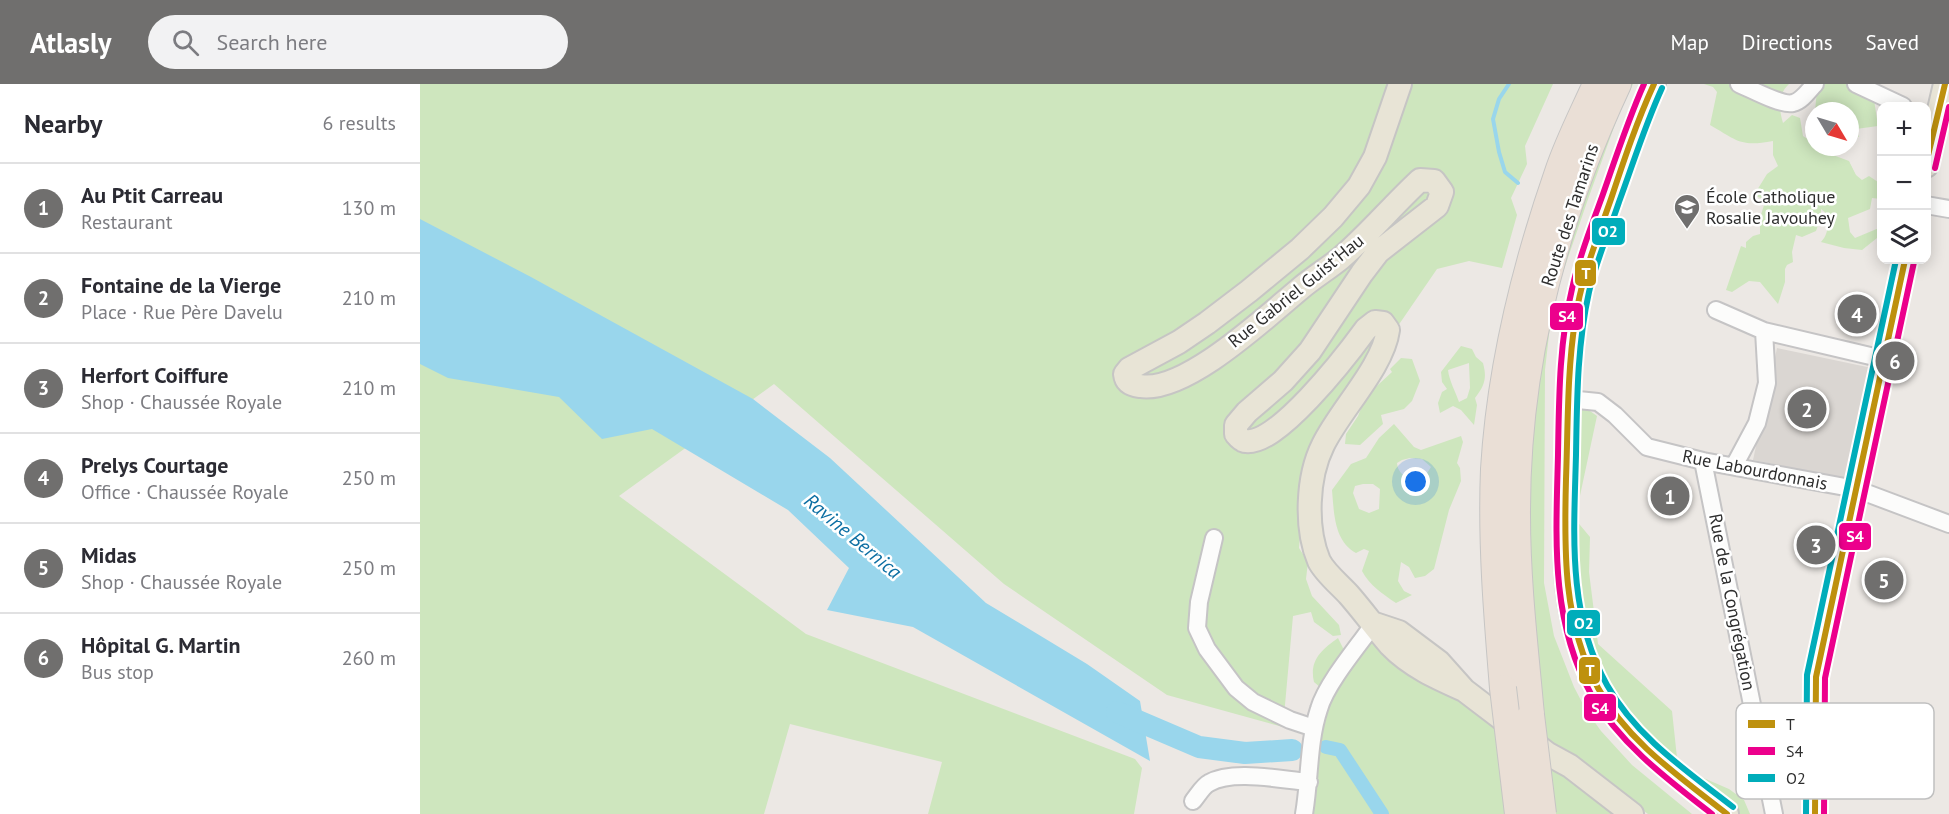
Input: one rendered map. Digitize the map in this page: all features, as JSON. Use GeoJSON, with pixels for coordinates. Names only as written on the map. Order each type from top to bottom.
{"type":"FeatureCollection","features":[{"type":"Feature","properties":{"kind":"highway","name":"Route des Tamarins"},"geometry":{"type":"LineString","coordinates":[[1521,347],[1535,243],[1555,180],[1596,84]]}},
{"type":"Feature","properties":{"kind":"highway","name":"Route des Tamarins"},"geometry":{"type":"LineString","coordinates":[[1521,347],[1586,162],[1618,84]]}},
{"type":"Feature","properties":{"kind":"highway"},"geometry":{"type":"LineString","coordinates":[[1518,814],[1503,688],[1495,573],[1494,470],[1498,419],[1521,347]]}},
{"type":"Feature","properties":{"kind":"highway"},"geometry":{"type":"LineString","coordinates":[[1521,347],[1516,514],[1518,569],[1531,716],[1543,814]]}},
{"type":"Feature","properties":{"kind":"main road","name":"Rue Gabriel Guist'Hau"},"geometry":{"type":"LineString","coordinates":[[1374,624],[1320,562],[1310,525],[1310,501],[1322,446],[1373,367],[1387,339],[1388,330],[1383,323],[1375,322],[1366,329],[1312,395],[1291,416],[1266,435],[1251,441],[1242,440],[1236,434],[1236,424],[1283,381],[1310,351],[1378,252],[1437,206],[1442,192],[1434,181],[1420,180],[1342,257],[1248,333],[1184,377],[1164,386],[1144,387],[1131,385],[1125,379],[1125,374],[1129,369],[1179,342],[1232,304],[1300,249],[1333,217],[1359,186],[1375,157],[1400,84]]}},
{"type":"Feature","properties":{"kind":"main road"},"geometry":{"type":"LineString","coordinates":[[1654,84],[1636,127],[1586,270],[1573,329],[1564,578],[1578,640],[1586,665],[1599,691],[1648,752],[1727,814]]}},
{"type":"Feature","properties":{"kind":"main road"},"geometry":{"type":"LineString","coordinates":[[1931,120],[1945,84]]}},
{"type":"Feature","properties":{"kind":"main road"},"geometry":{"type":"LineString","coordinates":[[1816,703],[1816,677],[1904,264]]}},
{"type":"Feature","properties":{"kind":"main road"},"geometry":{"type":"LineString","coordinates":[[1374,624],[1399,632],[1439,662],[1464,690],[1548,753],[1570,766],[1632,814]]}},
{"type":"Feature","properties":{"kind":"main road"},"geometry":{"type":"LineString","coordinates":[[1374,624],[1390,645],[1403,656],[1430,675],[1464,690]]}},
{"type":"Feature","properties":{"kind":"main road"},"geometry":{"type":"LineString","coordinates":[[1548,753],[1568,776],[1615,814]]}},
{"type":"Feature","properties":{"kind":"main road"},"geometry":{"type":"LineString","coordinates":[[1815,799],[1815,814]]}},
{"type":"Feature","properties":{"kind":"street"},"geometry":{"type":"LineString","coordinates":[[1739,84],[1785,103],[1799,100],[1815,84]]}},
{"type":"Feature","properties":{"kind":"street"},"geometry":{"type":"LineString","coordinates":[[1856,84],[1894,102]]}},
{"type":"Feature","properties":{"kind":"street"},"geometry":{"type":"LineString","coordinates":[[1931,206],[1949,209]]}},
{"type":"Feature","properties":{"kind":"street"},"geometry":{"type":"LineString","coordinates":[[1716,310],[1764,331],[1883,359]]}},
{"type":"Feature","properties":{"kind":"street"},"geometry":{"type":"LineString","coordinates":[[1734,466],[1757,423],[1767,383],[1764,331]]}},
{"type":"Feature","properties":{"kind":"street","name":"Rue Labourdonnais"},"geometry":{"type":"LineString","coordinates":[[1571,399],[1598,402],[1615,415],[1647,447],[1703,462],[1856,489],[1949,524]]}},
{"type":"Feature","properties":{"kind":"street","name":"Rue de la Congrégation"},"geometry":{"type":"LineString","coordinates":[[1703,462],[1752,703]]}},
{"type":"Feature","properties":{"kind":"street"},"geometry":{"type":"LineString","coordinates":[[1214,538],[1199,602],[1197,628],[1207,649],[1236,688],[1253,702],[1290,720],[1314,728]]}},
{"type":"Feature","properties":{"kind":"street"},"geometry":{"type":"LineString","coordinates":[[1304,814],[1314,728],[1323,698],[1374,624]]}},
{"type":"Feature","properties":{"kind":"street"},"geometry":{"type":"LineString","coordinates":[[1193,801],[1206,784],[1220,777],[1236,776],[1309,782]]}},
{"type":"Feature","properties":{"kind":"street","name":"Rue de la Congrégation"},"geometry":{"type":"LineString","coordinates":[[1771,799],[1774,814]]}},
{"type":"Feature","properties":{"kind":"green space"},"geometry":{"type":"Polygon","coordinates":[[[420,84],[1553,84],[1525,146],[1527,164],[1511,198],[1517,215],[1502,268],[1469,261],[1437,269],[1306,460],[1299,548],[1308,562],[1306,579],[1312,596],[1339,625],[1341,635],[1333,636],[1314,622],[1311,612],[1293,616],[1283,727],[1167,695],[1004,584],[774,384],[619,496],[806,634],[1135,759],[1142,768],[1134,814],[928,814],[942,762],[790,724],[764,814],[420,814],[420,84]]]}},
{"type":"Feature","properties":{"kind":"green space"},"geometry":{"type":"Polygon","coordinates":[[[1618,84],[1633,84],[1618,116],[1587,202],[1558,287],[1551,317],[1545,370],[1544,583],[1554,636],[1574,687],[1586,710],[1601,731],[1632,765],[1692,814],[1648,814],[1533,731],[1524,400],[1618,84]]]}},
{"type":"Feature","properties":{"kind":"green space"},"geometry":{"type":"Polygon","coordinates":[[[1704,84],[1789,84],[1782,93],[1780,102],[1783,123],[1792,115],[1800,118],[1805,137],[1805,156],[1836,156],[1849,161],[1856,175],[1862,180],[1869,176],[1877,181],[1877,199],[1872,198],[1870,209],[1848,218],[1850,232],[1855,238],[1877,229],[1877,238],[1862,250],[1844,248],[1817,241],[1821,242],[1827,229],[1827,214],[1821,209],[1816,231],[1802,237],[1796,235],[1792,252],[1793,262],[1785,269],[1785,282],[1778,304],[1760,282],[1749,281],[1732,292],[1726,290],[1741,246],[1746,248],[1746,242],[1760,234],[1760,218],[1767,201],[1754,195],[1767,174],[1778,166],[1773,155],[1773,141],[1746,143],[1710,125],[1717,92],[1713,87],[1704,84]]]}},
{"type":"Feature","properties":{"kind":"green space"},"geometry":{"type":"Polygon","coordinates":[[[1823,84],[1875,84],[1873,93],[1877,126],[1859,129],[1859,102],[1816,102],[1817,90],[1823,84]]]}},
{"type":"Feature","properties":{"kind":"green space"},"geometry":{"type":"Polygon","coordinates":[[[1461,346],[1472,349],[1483,363],[1485,377],[1475,398],[1477,405],[1474,425],[1461,410],[1453,406],[1440,413],[1438,403],[1442,392],[1447,389],[1442,382],[1441,372],[1461,346]],[[1469,363],[1448,370],[1459,402],[1467,398],[1470,388],[1469,363]]]}},
{"type":"Feature","properties":{"kind":"green space"},"geometry":{"type":"Polygon","coordinates":[[[1401,358],[1412,359],[1420,381],[1412,401],[1404,409],[1381,415],[1383,424],[1360,445],[1345,444],[1346,434],[1358,416],[1366,396],[1392,372],[1390,369],[1401,358]]]}},
{"type":"Feature","properties":{"kind":"green space"},"geometry":{"type":"Polygon","coordinates":[[[1568,399],[1573,399],[1597,416],[1575,519],[1590,537],[1589,572],[1598,644],[1672,711],[1678,767],[1729,789],[1736,794],[1736,799],[1744,800],[1750,814],[1727,814],[1648,752],[1625,726],[1600,691],[1586,665],[1578,640],[1565,578],[1564,529],[1568,399]]]}},
{"type":"Feature","properties":{"kind":"green space"},"geometry":{"type":"Polygon","coordinates":[[[1394,424],[1414,447],[1421,450],[1461,436],[1463,442],[1457,463],[1460,468],[1461,481],[1449,510],[1434,569],[1425,576],[1415,578],[1409,567],[1401,562],[1398,581],[1404,591],[1412,595],[1396,603],[1377,589],[1362,571],[1369,551],[1364,549],[1356,553],[1349,548],[1339,534],[1332,490],[1351,464],[1366,458],[1379,438],[1394,424]],[[1410,458],[1397,463],[1398,467],[1405,476],[1420,484],[1431,467],[1422,459],[1410,458]],[[1373,484],[1355,486],[1353,493],[1359,509],[1369,513],[1379,509],[1380,489],[1373,484]]]}},
{"type":"Feature","properties":{"kind":"green space"},"geometry":{"type":"Polygon","coordinates":[[[1375,626],[1616,814],[1304,814],[1314,728],[1375,626]]]}},
{"type":"Feature","properties":{"kind":"green space"},"geometry":{"type":"Polygon","coordinates":[[[1338,638],[1346,654],[1321,688],[1314,682],[1315,662],[1326,647],[1338,638]]]}},
{"type":"Feature","properties":{"kind":"shaded area"},"geometry":{"type":"Polygon","coordinates":[[[1777,348],[1872,368],[1850,479],[1753,460],[1777,348]]]}},
{"type":"Feature","properties":{"kind":"water"},"geometry":{"type":"Polygon","coordinates":[[[420,219],[753,399],[830,458],[986,603],[1087,664],[1140,701],[1150,761],[913,627],[827,610],[849,568],[788,510],[652,429],[602,439],[559,397],[448,378],[420,364],[420,219]]]}},
{"type":"Feature","properties":{"kind":"waterway"},"geometry":{"type":"LineString","coordinates":[[1509,84],[1499,99],[1493,119],[1505,172],[1518,183]]}},
{"type":"Feature","properties":{"kind":"waterway","name":"Ravine Bernica"},"geometry":{"type":"LineString","coordinates":[[1117,712],[1199,747],[1245,753],[1292,750]]}},
{"type":"Feature","properties":{"kind":"waterway"},"geometry":{"type":"LineString","coordinates":[[1326,747],[1340,750],[1382,814]]}},
{"type":"Feature","properties":{"kind":"transit line","name":"S4"},"geometry":{"type":"LineString","coordinates":[[1644,84],[1586,241],[1575,277],[1564,330],[1559,392],[1558,577],[1568,637],[1591,694],[1616,729],[1645,760],[1712,814]]}},
{"type":"Feature","properties":{"kind":"transit line","name":"T"},"geometry":{"type":"LineString","coordinates":[[1654,84],[1631,141],[1595,244],[1578,305],[1572,341],[1568,400],[1565,506],[1568,586],[1578,638],[1586,663],[1610,707],[1624,725],[1656,757],[1727,814]]}},
{"type":"Feature","properties":{"kind":"transit line","name":"T"},"geometry":{"type":"LineString","coordinates":[[1928,156],[1945,84]]}},
{"type":"Feature","properties":{"kind":"transit line","name":"O2"},"geometry":{"type":"LineString","coordinates":[[1662,88],[1599,258],[1585,312],[1577,393],[1574,514],[1576,572],[1585,630],[1594,658],[1619,704],[1647,737],[1733,807]]}},
{"type":"Feature","properties":{"kind":"transit line","name":"S4"},"geometry":{"type":"LineString","coordinates":[[1935,168],[1949,107]]}},
{"type":"Feature","properties":{"kind":"transit line","name":"O2"},"geometry":{"type":"LineString","coordinates":[[1807,703],[1807,675],[1895,264]]}},
{"type":"Feature","properties":{"kind":"transit line","name":"T"},"geometry":{"type":"LineString","coordinates":[[1816,703],[1816,677],[1904,264]]}},
{"type":"Feature","properties":{"kind":"transit line","name":"S4"},"geometry":{"type":"LineString","coordinates":[[1825,703],[1825,678],[1914,264]]}},
{"type":"Feature","properties":{"kind":"transit line","name":"O2"},"geometry":{"type":"LineString","coordinates":[[1806,799],[1806,814]]}},
{"type":"Feature","properties":{"kind":"transit line","name":"T"},"geometry":{"type":"LineString","coordinates":[[1815,799],[1815,814]]}},
{"type":"Feature","properties":{"kind":"transit line","name":"S4"},"geometry":{"type":"LineString","coordinates":[[1824,799],[1824,814]]}},
{"type":"Feature","properties":{"kind":"place","name":"École Catholique Rosalie Javouhey"},"geometry":{"type":"Point","coordinates":[1687,230]}},
{"type":"Feature","properties":{"kind":"place","name":"Prelys Courtage"},"geometry":{"type":"Point","coordinates":[1857,314]}},
{"type":"Feature","properties":{"kind":"place","name":"Hôpital G. Martin"},"geometry":{"type":"Point","coordinates":[1895,361]}},
{"type":"Feature","properties":{"kind":"place","name":"Fontaine de la Vierge"},"geometry":{"type":"Point","coordinates":[1807,409]}},
{"type":"Feature","properties":{"kind":"place","name":"Au Ptit Carreau"},"geometry":{"type":"Point","coordinates":[1670,496]}},
{"type":"Feature","properties":{"kind":"place","name":"Herfort Coiffure"},"geometry":{"type":"Point","coordinates":[1816,545]}},
{"type":"Feature","properties":{"kind":"place","name":"Midas"},"geometry":{"type":"Point","coordinates":[1884,580]}}]}
